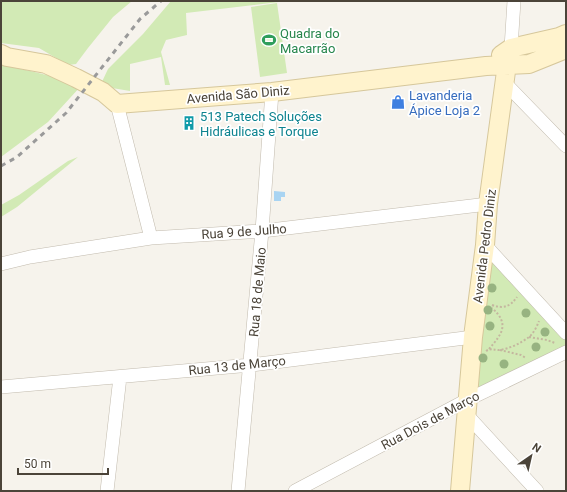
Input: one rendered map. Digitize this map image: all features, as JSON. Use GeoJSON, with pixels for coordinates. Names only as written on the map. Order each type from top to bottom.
{"type":"FeatureCollection","features":[{"type":"Feature","properties":{"kind":"street","name":"Avenida Pedro Diniz"},"geometry":{"type":"LineString","coordinates":[[460,491],[472,337],[485,246],[488,204],[506,83],[514,1]]}},
{"type":"Feature","properties":{"kind":"street","name":"Avenida São Diniz"},"geometry":{"type":"LineString","coordinates":[[117,104],[272,92],[486,66],[566,34]]}},
{"type":"Feature","properties":{"kind":"street"},"geometry":{"type":"LineString","coordinates":[[509,56],[529,64],[566,49]]}},
{"type":"Feature","properties":{"kind":"street"},"geometry":{"type":"LineString","coordinates":[[1,54],[7,57],[46,64],[103,92],[117,104],[151,238]]}},
{"type":"Feature","properties":{"kind":"street"},"geometry":{"type":"LineString","coordinates":[[506,83],[566,146]]}},
{"type":"Feature","properties":{"kind":"street","name":"Rua 18 de Maio"},"geometry":{"type":"LineString","coordinates":[[238,491],[251,365],[272,92]]}},
{"type":"Feature","properties":{"kind":"street","name":"Rua 9 de Julho"},"geometry":{"type":"LineString","coordinates":[[1,264],[30,257],[151,238],[262,231],[488,204]]}},
{"type":"Feature","properties":{"kind":"street"},"geometry":{"type":"LineString","coordinates":[[485,246],[566,333]]}},
{"type":"Feature","properties":{"kind":"street","name":"Rua 13 de Março"},"geometry":{"type":"LineString","coordinates":[[1,387],[251,365],[472,337]]}},
{"type":"Feature","properties":{"kind":"street","name":"Rua Dois de Março"},"geometry":{"type":"LineString","coordinates":[[295,491],[467,407],[562,348]]}},
{"type":"Feature","properties":{"kind":"street"},"geometry":{"type":"LineString","coordinates":[[107,491],[120,377]]}},
{"type":"Feature","properties":{"kind":"street"},"geometry":{"type":"LineString","coordinates":[[467,407],[537,491]]}},
{"type":"Feature","properties":{"kind":"path"},"geometry":{"type":"LineString","coordinates":[[487,303],[498,307],[506,306],[512,304],[518,296],[522,301]]}},
{"type":"Feature","properties":{"kind":"path"},"geometry":{"type":"LineString","coordinates":[[482,353],[489,349],[500,336],[502,331],[503,323],[500,315],[490,306]]}},
{"type":"Feature","properties":{"kind":"path"},"geometry":{"type":"LineString","coordinates":[[498,350],[519,343],[529,337],[540,320]]}},
{"type":"Feature","properties":{"kind":"path"},"geometry":{"type":"LineString","coordinates":[[529,337],[547,340],[562,348]]}},
{"type":"Feature","properties":{"kind":"path"},"geometry":{"type":"LineString","coordinates":[[489,349],[521,355],[529,359],[523,362]]}},
{"type":"Feature","properties":{"kind":"green space"},"geometry":{"type":"Polygon","coordinates":[[[1,1],[132,1],[113,17],[76,64],[68,65],[39,48],[1,43],[1,1]]]}},
{"type":"Feature","properties":{"kind":"green space"},"geometry":{"type":"Polygon","coordinates":[[[171,1],[287,1],[186,13],[187,35],[166,40],[161,52],[170,85],[165,85],[161,57],[130,64],[130,91],[100,86],[108,69],[143,34],[171,1]]]}},
{"type":"Feature","properties":{"kind":"green space","name":"Quadra do Macarrão"},"geometry":{"type":"Polygon","coordinates":[[[277,3],[287,73],[260,77],[251,7],[277,3]]]}},
{"type":"Feature","properties":{"kind":"green space"},"geometry":{"type":"Polygon","coordinates":[[[1,65],[61,79],[81,86],[48,122],[1,157],[1,65]]]}},
{"type":"Feature","properties":{"kind":"green space"},"geometry":{"type":"Polygon","coordinates":[[[78,157],[17,207],[1,217],[1,205],[19,195],[68,161],[78,157]]]}},
{"type":"Feature","properties":{"kind":"green space"},"geometry":{"type":"Polygon","coordinates":[[[488,251],[566,337],[566,347],[472,394],[488,251]]]}},
{"type":"Feature","properties":{"kind":"water"},"geometry":{"type":"Polygon","coordinates":[[[274,191],[285,192],[285,197],[281,197],[281,201],[274,201],[274,191]]]}},
{"type":"Feature","properties":{"kind":"railway"},"geometry":{"type":"LineString","coordinates":[[1,166],[17,157],[66,113],[140,19],[161,1]]}},
{"type":"Feature","properties":{"kind":"place","name":"Quadra do Macarrão"},"geometry":{"type":"Point","coordinates":[269,40]}},
{"type":"Feature","properties":{"kind":"place","name":"Lavanderia Ápice Loja 2"},"geometry":{"type":"Point","coordinates":[398,102]}},
{"type":"Feature","properties":{"kind":"place","name":"513 Patech Soluções Hidráulicas e Torque"},"geometry":{"type":"Point","coordinates":[189,123]}}]}
